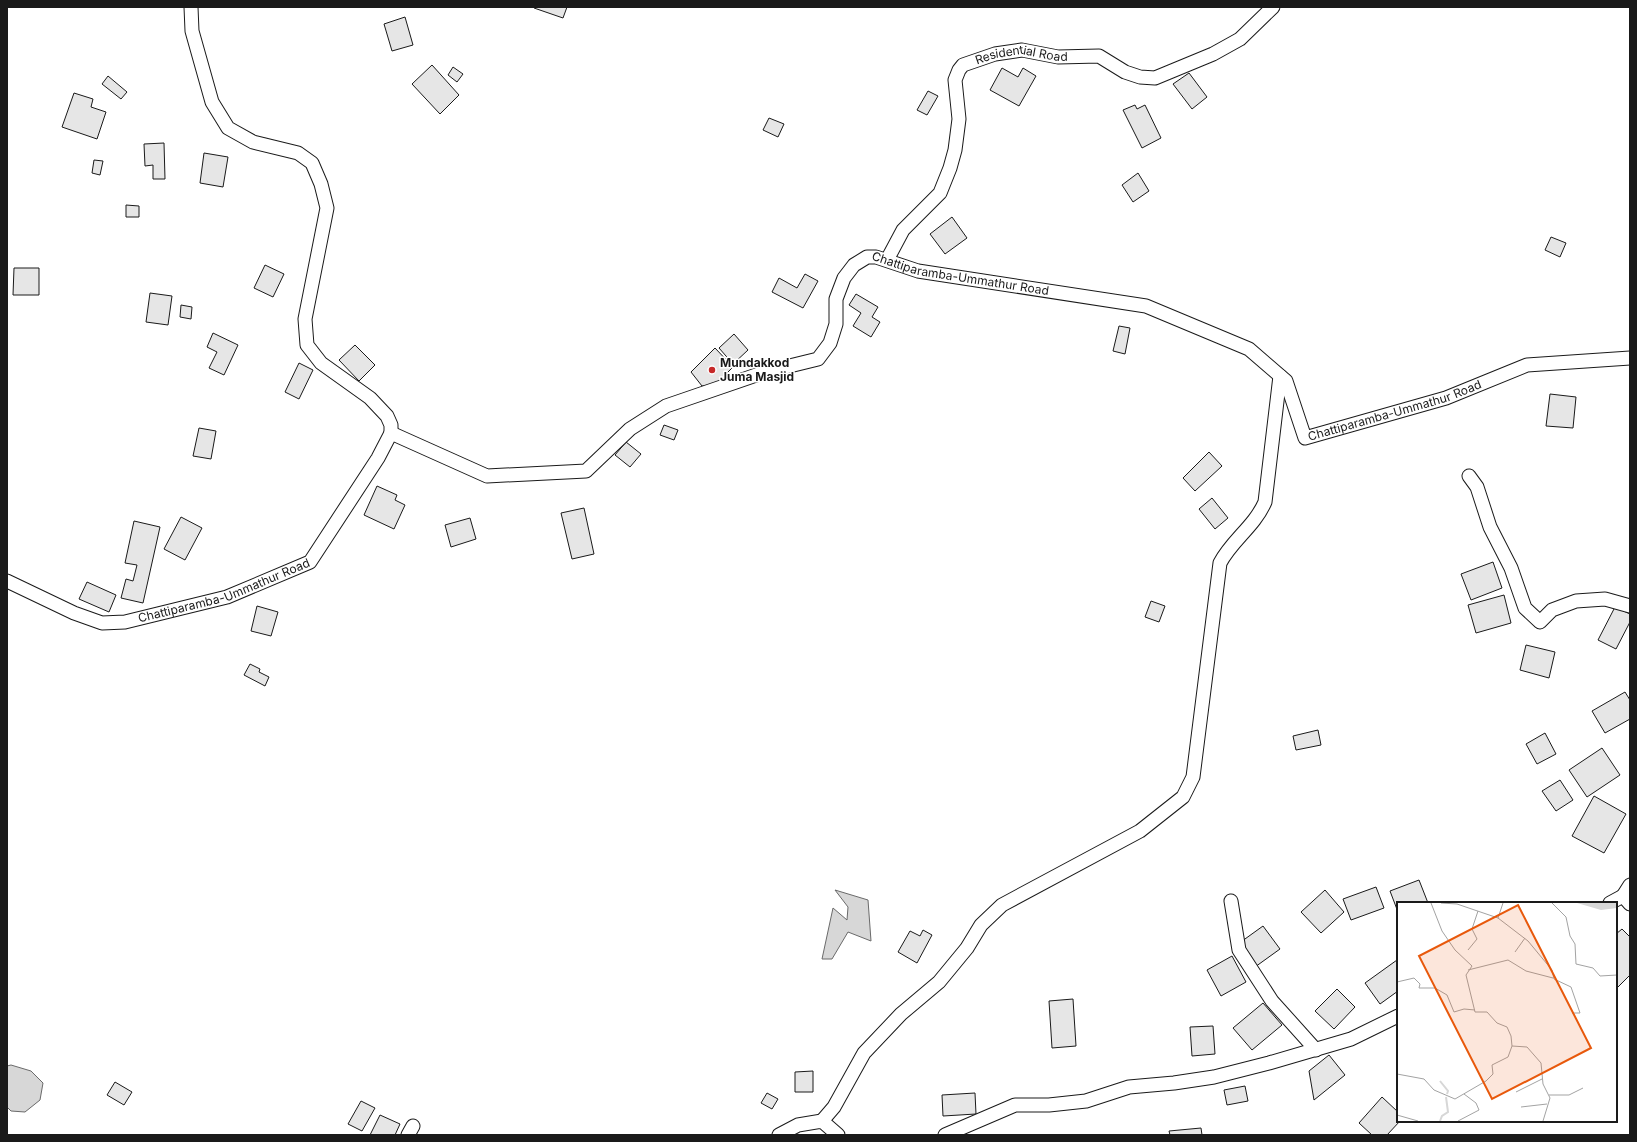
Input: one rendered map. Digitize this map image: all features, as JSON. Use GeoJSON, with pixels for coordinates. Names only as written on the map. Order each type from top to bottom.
{"type":"FeatureCollection","features":[{"type":"Feature","properties":{"kind":"street"},"geometry":{"type":"LineString","coordinates":[[191,7],[192,32],[212,102],[228,128],[253,142],[298,153],[312,163],[321,184],[327,208],[305,319],[307,345],[321,364],[370,398],[387,416],[391,425],[391,433]]}},
{"type":"Feature","properties":{"kind":"street","name":"Residential Road"},"geometry":{"type":"LineString","coordinates":[[887,260],[903,230],[940,193],[955,150],[959,119],[955,80],[958,70],[963,66],[995,54],[1022,50],[1058,57],[1099,56],[1125,72],[1140,78],[1155,78],[1213,54],[1240,39],[1273,7]]}},
{"type":"Feature","properties":{"kind":"street","name":"Chattiparamba-Ummathur Road"},"geometry":{"type":"LineString","coordinates":[[7,581],[74,613],[102,623],[125,622],[227,597],[310,562],[378,458],[391,433],[487,476],[586,471],[630,429],[666,406],[765,372],[818,359],[830,344],[836,324],[836,299],[844,278],[854,265],[867,257],[887,260],[918,272],[1146,306],[1249,349],[1286,381],[1305,438],[1446,398],[1527,365],[1630,358]]}},
{"type":"Feature","properties":{"kind":"street"},"geometry":{"type":"LineString","coordinates":[[779,1135],[798,1125],[822,1121],[834,1108],[864,1054],[901,1014],[939,982],[967,948],[981,926],[1002,905],[1140,831],[1183,797],[1193,777],[1220,563],[1227,550],[1260,514],[1265,502],[1280,376]]}},
{"type":"Feature","properties":{"kind":"street"},"geometry":{"type":"LineString","coordinates":[[1469,476],[1477,487],[1490,527],[1511,568],[1525,608],[1540,622],[1552,610],[1576,601],[1604,599],[1630,606]]}},
{"type":"Feature","properties":{"kind":"street"},"geometry":{"type":"LineString","coordinates":[[1615,902],[1626,900],[1630,885]]}},
{"type":"Feature","properties":{"kind":"street"},"geometry":{"type":"LineString","coordinates":[[1231,901],[1239,950],[1272,1001],[1316,1050]]}},
{"type":"Feature","properties":{"kind":"street"},"geometry":{"type":"LineString","coordinates":[[945,1135],[1015,1105],[1049,1105],[1086,1101],[1129,1087],[1174,1083],[1214,1077],[1316,1050],[1351,1039],[1397,1016]]}},
{"type":"Feature","properties":{"kind":"street"},"geometry":{"type":"LineString","coordinates":[[822,1121],[838,1135]]}},
{"type":"Feature","properties":{"kind":"shaded area"},"geometry":{"type":"Polygon","coordinates":[[[835,890],[868,900],[871,941],[848,932],[832,959],[822,959],[833,908],[847,920],[848,907],[835,890]]]}},
{"type":"Feature","properties":{"kind":"shaded area"},"geometry":{"type":"Polygon","coordinates":[[[11,1065],[31,1071],[43,1083],[40,1100],[25,1112],[11,1111],[7,1107],[7,1066],[11,1065]]]}},
{"type":"Feature","properties":{"kind":"building"},"geometry":{"type":"Polygon","coordinates":[[[534,7],[567,7],[563,18],[534,7]]]}},
{"type":"Feature","properties":{"kind":"building"},"geometry":{"type":"Polygon","coordinates":[[[405,17],[413,45],[392,51],[384,24],[405,17]]]}},
{"type":"Feature","properties":{"kind":"building"},"geometry":{"type":"Polygon","coordinates":[[[432,65],[459,95],[440,114],[412,84],[432,65]]]}},
{"type":"Feature","properties":{"kind":"building"},"geometry":{"type":"Polygon","coordinates":[[[453,67],[463,74],[457,82],[448,75],[453,67]]]}},
{"type":"Feature","properties":{"kind":"building"},"geometry":{"type":"Polygon","coordinates":[[[1002,68],[1018,77],[1023,68],[1036,76],[1019,106],[990,90],[1002,68]]]}},
{"type":"Feature","properties":{"kind":"building"},"geometry":{"type":"Polygon","coordinates":[[[1189,73],[1207,97],[1192,109],[1173,84],[1189,73]]]}},
{"type":"Feature","properties":{"kind":"building"},"geometry":{"type":"Polygon","coordinates":[[[108,76],[127,92],[121,99],[102,84],[108,76]]]}},
{"type":"Feature","properties":{"kind":"building"},"geometry":{"type":"Polygon","coordinates":[[[928,91],[938,96],[927,115],[917,110],[928,91]]]}},
{"type":"Feature","properties":{"kind":"building"},"geometry":{"type":"Polygon","coordinates":[[[74,93],[93,99],[91,107],[106,112],[97,139],[62,127],[74,93]]]}},
{"type":"Feature","properties":{"kind":"building"},"geometry":{"type":"Polygon","coordinates":[[[1135,105],[1137,109],[1145,105],[1161,138],[1142,148],[1123,110],[1135,105]]]}},
{"type":"Feature","properties":{"kind":"building"},"geometry":{"type":"Polygon","coordinates":[[[769,118],[784,124],[778,137],[763,130],[769,118]]]}},
{"type":"Feature","properties":{"kind":"building"},"geometry":{"type":"Polygon","coordinates":[[[164,143],[165,179],[153,179],[153,165],[145,166],[144,144],[164,143]]]}},
{"type":"Feature","properties":{"kind":"building"},"geometry":{"type":"Polygon","coordinates":[[[204,153],[228,157],[223,187],[200,183],[204,153]]]}},
{"type":"Feature","properties":{"kind":"building"},"geometry":{"type":"Polygon","coordinates":[[[94,160],[103,161],[100,175],[92,173],[94,160]]]}},
{"type":"Feature","properties":{"kind":"building"},"geometry":{"type":"Polygon","coordinates":[[[1138,173],[1149,191],[1133,202],[1122,185],[1138,173]]]}},
{"type":"Feature","properties":{"kind":"building"},"geometry":{"type":"Polygon","coordinates":[[[126,205],[139,206],[139,217],[126,217],[126,205]]]}},
{"type":"Feature","properties":{"kind":"building"},"geometry":{"type":"Polygon","coordinates":[[[952,217],[967,238],[945,254],[930,234],[952,217]]]}},
{"type":"Feature","properties":{"kind":"building"},"geometry":{"type":"Polygon","coordinates":[[[1551,237],[1566,243],[1560,257],[1545,250],[1551,237]]]}},
{"type":"Feature","properties":{"kind":"building"},"geometry":{"type":"Polygon","coordinates":[[[265,265],[284,274],[273,297],[254,288],[265,265]]]}},
{"type":"Feature","properties":{"kind":"building"},"geometry":{"type":"Polygon","coordinates":[[[14,268],[39,268],[39,295],[13,295],[14,268]]]}},
{"type":"Feature","properties":{"kind":"building"},"geometry":{"type":"Polygon","coordinates":[[[805,274],[818,281],[803,308],[772,292],[779,278],[797,288],[805,274]]]}},
{"type":"Feature","properties":{"kind":"building"},"geometry":{"type":"Polygon","coordinates":[[[150,293],[172,296],[168,325],[146,322],[150,293]]]}},
{"type":"Feature","properties":{"kind":"building"},"geometry":{"type":"Polygon","coordinates":[[[856,294],[878,307],[872,317],[880,322],[871,337],[853,326],[861,313],[849,305],[856,294]]]}},
{"type":"Feature","properties":{"kind":"building"},"geometry":{"type":"Polygon","coordinates":[[[181,305],[192,307],[191,319],[180,317],[181,305]]]}},
{"type":"Feature","properties":{"kind":"building"},"geometry":{"type":"Polygon","coordinates":[[[1119,326],[1130,328],[1125,354],[1113,351],[1119,326]]]}},
{"type":"Feature","properties":{"kind":"building"},"geometry":{"type":"Polygon","coordinates":[[[213,333],[238,345],[224,375],[209,368],[217,352],[207,347],[213,333]]]}},
{"type":"Feature","properties":{"kind":"building"},"geometry":{"type":"Polygon","coordinates":[[[734,334],[748,350],[733,364],[719,348],[734,334]]]}},
{"type":"Feature","properties":{"kind":"building"},"geometry":{"type":"Polygon","coordinates":[[[355,345],[375,365],[359,381],[339,360],[355,345]]]}},
{"type":"Feature","properties":{"kind":"building","name":"Mundakkod Juma Masjid"},"geometry":{"type":"Polygon","coordinates":[[[715,348],[733,367],[714,386],[702,386],[691,372],[715,348]]]}},
{"type":"Feature","properties":{"kind":"building"},"geometry":{"type":"Polygon","coordinates":[[[299,363],[313,370],[299,399],[285,392],[299,363]]]}},
{"type":"Feature","properties":{"kind":"building"},"geometry":{"type":"Polygon","coordinates":[[[1550,394],[1576,397],[1573,428],[1546,426],[1550,394]]]}},
{"type":"Feature","properties":{"kind":"building"},"geometry":{"type":"Polygon","coordinates":[[[664,425],[678,430],[674,440],[660,435],[664,425]]]}},
{"type":"Feature","properties":{"kind":"building"},"geometry":{"type":"Polygon","coordinates":[[[199,428],[216,431],[211,459],[193,456],[199,428]]]}},
{"type":"Feature","properties":{"kind":"building"},"geometry":{"type":"Polygon","coordinates":[[[626,442],[641,454],[630,467],[615,455],[626,442]]]}},
{"type":"Feature","properties":{"kind":"building"},"geometry":{"type":"Polygon","coordinates":[[[1209,452],[1222,466],[1195,491],[1183,478],[1209,452]]]}},
{"type":"Feature","properties":{"kind":"building"},"geometry":{"type":"Polygon","coordinates":[[[377,486],[397,495],[395,500],[405,505],[394,529],[364,515],[377,486]]]}},
{"type":"Feature","properties":{"kind":"building"},"geometry":{"type":"Polygon","coordinates":[[[1212,498],[1228,518],[1215,529],[1199,509],[1212,498]]]}},
{"type":"Feature","properties":{"kind":"building"},"geometry":{"type":"Polygon","coordinates":[[[584,508],[594,554],[572,559],[561,513],[584,508]]]}},
{"type":"Feature","properties":{"kind":"building"},"geometry":{"type":"Polygon","coordinates":[[[181,517],[202,528],[185,560],[164,549],[181,517]]]}},
{"type":"Feature","properties":{"kind":"building"},"geometry":{"type":"Polygon","coordinates":[[[470,518],[476,539],[451,547],[445,525],[470,518]]]}},
{"type":"Feature","properties":{"kind":"building"},"geometry":{"type":"Polygon","coordinates":[[[134,521],[160,527],[143,603],[121,598],[126,579],[133,581],[137,565],[125,563],[134,521]]]}},
{"type":"Feature","properties":{"kind":"building"},"geometry":{"type":"Polygon","coordinates":[[[1493,562],[1502,588],[1471,600],[1461,574],[1493,562]]]}},
{"type":"Feature","properties":{"kind":"building"},"geometry":{"type":"Polygon","coordinates":[[[87,582],[116,595],[109,612],[79,599],[87,582]]]}},
{"type":"Feature","properties":{"kind":"building"},"geometry":{"type":"Polygon","coordinates":[[[1504,595],[1511,623],[1476,633],[1468,605],[1504,595]]]}},
{"type":"Feature","properties":{"kind":"building"},"geometry":{"type":"Polygon","coordinates":[[[1151,601],[1165,606],[1159,622],[1145,617],[1151,601]]]}},
{"type":"Feature","properties":{"kind":"building"},"geometry":{"type":"Polygon","coordinates":[[[257,606],[278,612],[271,636],[251,631],[257,606]]]}},
{"type":"Feature","properties":{"kind":"building"},"geometry":{"type":"Polygon","coordinates":[[[1615,607],[1630,614],[1630,622],[1616,649],[1598,640],[1615,607]]]}},
{"type":"Feature","properties":{"kind":"building"},"geometry":{"type":"Polygon","coordinates":[[[1526,645],[1555,652],[1549,678],[1520,670],[1526,645]]]}},
{"type":"Feature","properties":{"kind":"building"},"geometry":{"type":"Polygon","coordinates":[[[250,664],[260,669],[259,672],[269,677],[265,686],[244,675],[250,664]]]}},
{"type":"Feature","properties":{"kind":"building"},"geometry":{"type":"Polygon","coordinates":[[[1625,692],[1630,700],[1630,719],[1605,733],[1592,711],[1625,692]]]}},
{"type":"Feature","properties":{"kind":"building"},"geometry":{"type":"Polygon","coordinates":[[[1318,730],[1321,745],[1296,750],[1293,736],[1318,730]]]}},
{"type":"Feature","properties":{"kind":"building"},"geometry":{"type":"Polygon","coordinates":[[[1545,733],[1556,754],[1537,764],[1526,744],[1545,733]]]}},
{"type":"Feature","properties":{"kind":"building"},"geometry":{"type":"Polygon","coordinates":[[[1602,748],[1620,775],[1587,797],[1569,770],[1602,748]]]}},
{"type":"Feature","properties":{"kind":"building"},"geometry":{"type":"Polygon","coordinates":[[[1560,780],[1573,800],[1556,811],[1542,791],[1560,780]]]}},
{"type":"Feature","properties":{"kind":"building"},"geometry":{"type":"Polygon","coordinates":[[[1594,796],[1626,814],[1604,853],[1572,836],[1594,796]]]}},
{"type":"Feature","properties":{"kind":"building"},"geometry":{"type":"Polygon","coordinates":[[[1419,880],[1428,902],[1397,902],[1397,909],[1390,891],[1419,880]]]}},
{"type":"Feature","properties":{"kind":"building"},"geometry":{"type":"Polygon","coordinates":[[[1376,887],[1384,908],[1351,920],[1343,899],[1376,887]]]}},
{"type":"Feature","properties":{"kind":"building"},"geometry":{"type":"Polygon","coordinates":[[[1325,890],[1344,912],[1321,933],[1301,912],[1325,890]]]}},
{"type":"Feature","properties":{"kind":"building"},"geometry":{"type":"Polygon","coordinates":[[[1263,926],[1280,949],[1255,967],[1238,944],[1263,926]]]}},
{"type":"Feature","properties":{"kind":"building"},"geometry":{"type":"Polygon","coordinates":[[[1622,929],[1630,937],[1630,975],[1618,987],[1617,986],[1617,933],[1622,929]]]}},
{"type":"Feature","properties":{"kind":"building"},"geometry":{"type":"Polygon","coordinates":[[[923,930],[932,935],[917,963],[898,952],[910,931],[920,936],[923,930]]]}},
{"type":"Feature","properties":{"kind":"building"},"geometry":{"type":"Polygon","coordinates":[[[1232,956],[1246,982],[1221,996],[1207,970],[1232,956]]]}},
{"type":"Feature","properties":{"kind":"building"},"geometry":{"type":"Polygon","coordinates":[[[1397,960],[1397,992],[1380,1004],[1365,983],[1397,960]]]}},
{"type":"Feature","properties":{"kind":"building"},"geometry":{"type":"Polygon","coordinates":[[[1337,989],[1355,1007],[1334,1029],[1315,1011],[1337,989]]]}},
{"type":"Feature","properties":{"kind":"building"},"geometry":{"type":"Polygon","coordinates":[[[1073,999],[1076,1046],[1052,1048],[1049,1001],[1073,999]]]}},
{"type":"Feature","properties":{"kind":"building"},"geometry":{"type":"Polygon","coordinates":[[[1263,1003],[1282,1025],[1252,1050],[1233,1028],[1263,1003]]]}},
{"type":"Feature","properties":{"kind":"building"},"geometry":{"type":"Polygon","coordinates":[[[1213,1026],[1215,1054],[1192,1056],[1190,1027],[1213,1026]]]}},
{"type":"Feature","properties":{"kind":"building"},"geometry":{"type":"Polygon","coordinates":[[[1329,1055],[1345,1075],[1314,1100],[1309,1071],[1329,1055]]]}},
{"type":"Feature","properties":{"kind":"building"},"geometry":{"type":"Polygon","coordinates":[[[813,1071],[813,1092],[795,1092],[795,1072],[813,1071]]]}},
{"type":"Feature","properties":{"kind":"building"},"geometry":{"type":"Polygon","coordinates":[[[115,1082],[132,1092],[124,1105],[107,1095],[115,1082]]]}},
{"type":"Feature","properties":{"kind":"building"},"geometry":{"type":"Polygon","coordinates":[[[1245,1086],[1248,1101],[1227,1105],[1224,1090],[1245,1086]]]}},
{"type":"Feature","properties":{"kind":"building"},"geometry":{"type":"Polygon","coordinates":[[[767,1093],[778,1099],[772,1109],[761,1103],[767,1093]]]}},
{"type":"Feature","properties":{"kind":"building"},"geometry":{"type":"Polygon","coordinates":[[[975,1093],[976,1114],[943,1116],[942,1095],[975,1093]]]}},
{"type":"Feature","properties":{"kind":"building"},"geometry":{"type":"Polygon","coordinates":[[[1382,1097],[1397,1111],[1397,1122],[1399,1122],[1387,1135],[1372,1135],[1359,1123],[1382,1097]]]}},
{"type":"Feature","properties":{"kind":"building"},"geometry":{"type":"Polygon","coordinates":[[[361,1101],[375,1108],[362,1131],[348,1124],[361,1101]]]}},
{"type":"Feature","properties":{"kind":"building"},"geometry":{"type":"Polygon","coordinates":[[[380,1115],[400,1124],[395,1135],[370,1135],[380,1115]]]}},
{"type":"Feature","properties":{"kind":"building"},"geometry":{"type":"Polygon","coordinates":[[[1201,1128],[1202,1135],[1170,1135],[1169,1131],[1201,1128]]]}},
{"type":"Feature","properties":{"kind":"place","name":"Mundakkod Juma Masjid"},"geometry":{"type":"Point","coordinates":[712,370]}}]}
